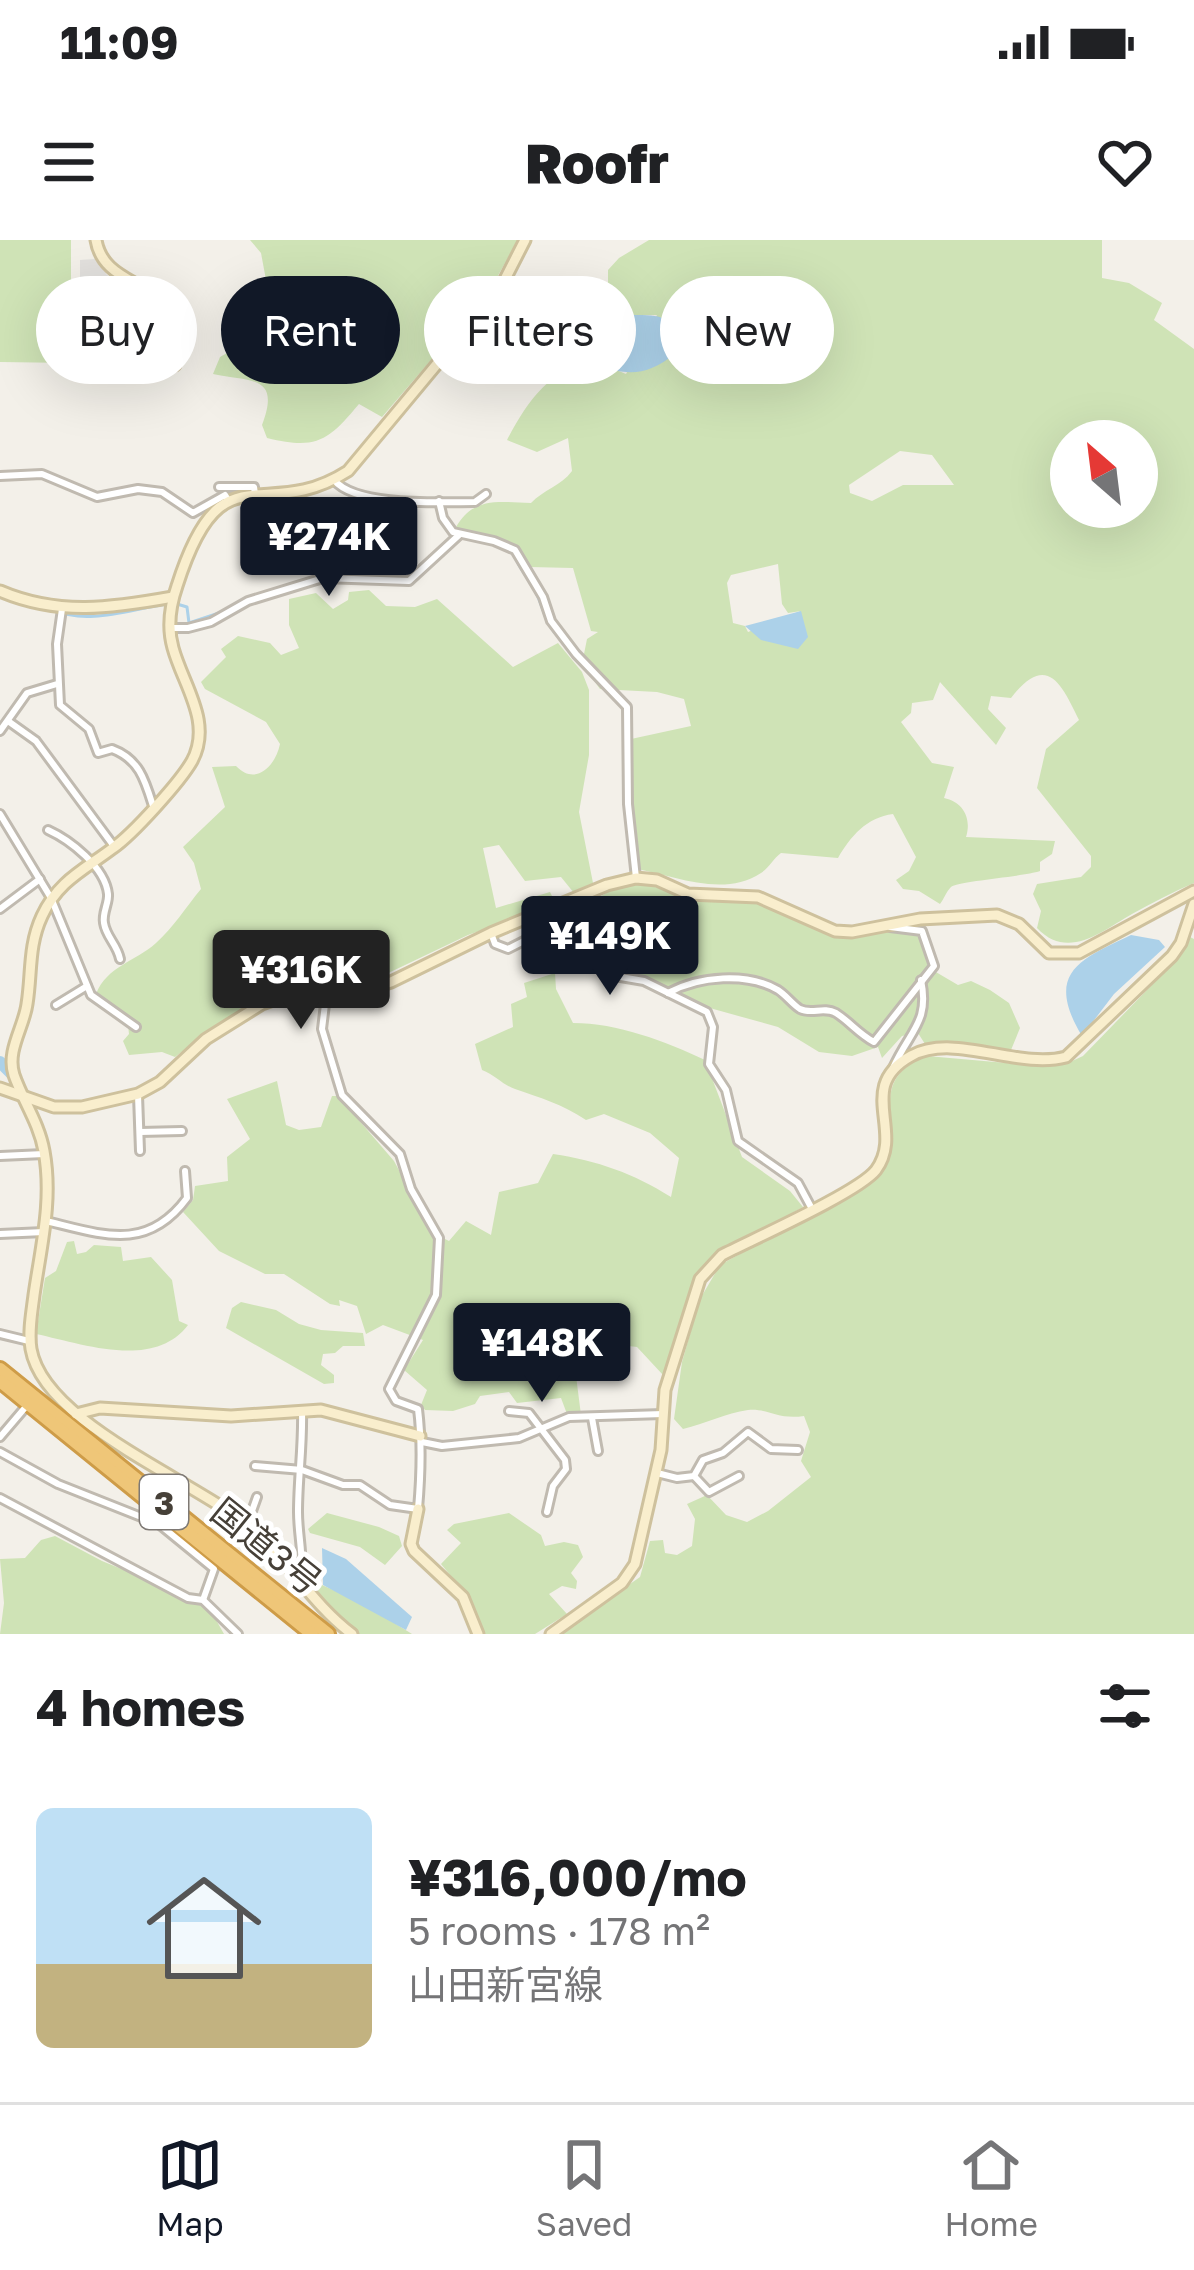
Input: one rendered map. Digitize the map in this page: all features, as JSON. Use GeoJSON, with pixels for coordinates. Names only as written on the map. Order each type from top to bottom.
{"type":"FeatureCollection","features":[{"type":"Feature","properties":{"kind":"highway","name":"国道3号"},"geometry":{"type":"LineString","coordinates":[[0,1369],[312,1634]]}},
{"type":"Feature","properties":{"kind":"highway","name":"国道3号"},"geometry":{"type":"LineString","coordinates":[[0,1381],[32,1400],[328,1634]]}},
{"type":"Feature","properties":{"kind":"main road"},"geometry":{"type":"LineString","coordinates":[[96,240],[106,265],[121,276]]}},
{"type":"Feature","properties":{"kind":"main road"},"geometry":{"type":"LineString","coordinates":[[32,1400],[29,1342],[45,1227],[45,1154],[14,1074],[14,1048],[28,1001],[30,950],[64,881],[115,848],[183,774],[199,744],[197,712],[172,647],[170,628],[173,597],[200,517],[226,498],[334,480],[357,462],[483,310],[519,259],[525,240]]}},
{"type":"Feature","properties":{"kind":"main road"},"geometry":{"type":"LineString","coordinates":[[0,591],[62,609],[108,609],[173,597]]}},
{"type":"Feature","properties":{"kind":"main road"},"geometry":{"type":"LineString","coordinates":[[0,1088],[55,1107],[82,1107],[138,1094],[160,1082],[206,1039],[262,1004],[391,982],[490,933],[607,885],[636,878],[657,880],[688,894],[758,898],[835,931],[997,915],[1019,924],[1049,953],[1064,956],[1079,953],[1194,891]]}},
{"type":"Feature","properties":{"kind":"main road"},"geometry":{"type":"LineString","coordinates":[[551,1634],[631,1572],[657,1473],[665,1390],[700,1279],[722,1256],[863,1182],[882,1160],[887,1146],[882,1093],[892,1071],[914,1054],[931,1048],[1034,1061],[1066,1057],[1172,956],[1192,918],[1194,904]]}},
{"type":"Feature","properties":{"kind":"main road"},"geometry":{"type":"LineString","coordinates":[[33,1361],[76,1414],[247,1525],[323,1612],[352,1634]]}},
{"type":"Feature","properties":{"kind":"main road"},"geometry":{"type":"LineString","coordinates":[[76,1414],[100,1408],[231,1416],[321,1410],[421,1439]]}},
{"type":"Feature","properties":{"kind":"main road"},"geometry":{"type":"LineString","coordinates":[[418,1509],[411,1544],[414,1551],[463,1598],[478,1634]]}},
{"type":"Feature","properties":{"kind":"street"},"geometry":{"type":"LineString","coordinates":[[0,476],[42,474],[97,496],[138,489],[162,492],[200,517]]}},
{"type":"Feature","properties":{"kind":"street"},"geometry":{"type":"LineString","coordinates":[[334,480],[342,489],[388,500],[476,502],[486,494]]}},
{"type":"Feature","properties":{"kind":"street"},"geometry":{"type":"LineString","coordinates":[[226,498],[233,485]]}},
{"type":"Feature","properties":{"kind":"street"},"geometry":{"type":"LineString","coordinates":[[219,487],[254,487],[255,494]]}},
{"type":"Feature","properties":{"kind":"street"},"geometry":{"type":"LineString","coordinates":[[439,501],[446,523],[459,535]]}},
{"type":"Feature","properties":{"kind":"street"},"geometry":{"type":"LineString","coordinates":[[170,628],[211,622],[248,601],[323,578],[409,581],[459,535],[475,535],[515,550],[551,621],[627,707],[628,804],[636,878]]}},
{"type":"Feature","properties":{"kind":"street"},"geometry":{"type":"LineString","coordinates":[[62,609],[60,705],[89,729],[98,753],[112,749],[137,766],[153,806]]}},
{"type":"Feature","properties":{"kind":"street"},"geometry":{"type":"LineString","coordinates":[[0,731],[27,693],[58,684]]}},
{"type":"Feature","properties":{"kind":"street"},"geometry":{"type":"LineString","coordinates":[[8,721],[36,741],[115,848]]}},
{"type":"Feature","properties":{"kind":"street"},"geometry":{"type":"LineString","coordinates":[[0,814],[52,898],[87,986],[98,1002],[136,1027]]}},
{"type":"Feature","properties":{"kind":"street"},"geometry":{"type":"LineString","coordinates":[[48,830],[92,862],[108,894],[104,921],[120,959]]}},
{"type":"Feature","properties":{"kind":"street"},"geometry":{"type":"LineString","coordinates":[[0,909],[40,878]]}},
{"type":"Feature","properties":{"kind":"street"},"geometry":{"type":"LineString","coordinates":[[490,933],[495,944],[508,949],[561,922],[572,922],[580,928],[603,974],[644,981],[706,1012],[713,1027],[709,1064],[726,1090],[738,1141],[798,1184],[812,1209]]}},
{"type":"Feature","properties":{"kind":"street"},"geometry":{"type":"LineString","coordinates":[[668,993],[703,980],[754,982],[784,993],[807,1011],[823,1008],[837,1014],[857,1034],[874,1042],[934,966],[922,931],[891,930],[889,924]]}},
{"type":"Feature","properties":{"kind":"street"},"geometry":{"type":"LineString","coordinates":[[892,1071],[907,1037],[922,1022],[925,985],[921,980]]}},
{"type":"Feature","properties":{"kind":"street"},"geometry":{"type":"LineString","coordinates":[[56,1004],[87,986]]}},
{"type":"Feature","properties":{"kind":"street"},"geometry":{"type":"LineString","coordinates":[[255,1466],[302,1470],[343,1485],[360,1485],[390,1505],[418,1509],[418,1409],[396,1401],[389,1389],[436,1295],[439,1238],[411,1189],[400,1154],[342,1095],[322,1029],[326,996]]}},
{"type":"Feature","properties":{"kind":"street"},"geometry":{"type":"LineString","coordinates":[[138,1094],[140,1151]]}},
{"type":"Feature","properties":{"kind":"street"},"geometry":{"type":"LineString","coordinates":[[140,1132],[182,1132]]}},
{"type":"Feature","properties":{"kind":"street"},"geometry":{"type":"LineString","coordinates":[[0,1156],[45,1154]]}},
{"type":"Feature","properties":{"kind":"street"},"geometry":{"type":"LineString","coordinates":[[0,1234],[45,1227],[146,1235],[188,1198],[185,1171]]}},
{"type":"Feature","properties":{"kind":"street"},"geometry":{"type":"LineString","coordinates":[[0,1334],[29,1342]]}},
{"type":"Feature","properties":{"kind":"street"},"geometry":{"type":"LineString","coordinates":[[0,1437],[32,1400]]}},
{"type":"Feature","properties":{"kind":"street"},"geometry":{"type":"LineString","coordinates":[[509,1411],[522,1410],[566,1460],[548,1513]]}},
{"type":"Feature","properties":{"kind":"street"},"geometry":{"type":"LineString","coordinates":[[301,1586],[304,1550],[297,1514],[302,1412]]}},
{"type":"Feature","properties":{"kind":"street"},"geometry":{"type":"LineString","coordinates":[[421,1439],[442,1446],[488,1438],[505,1440],[569,1417],[664,1414]]}},
{"type":"Feature","properties":{"kind":"street"},"geometry":{"type":"LineString","coordinates":[[592,1418],[598,1451]]}},
{"type":"Feature","properties":{"kind":"street"},"geometry":{"type":"LineString","coordinates":[[694,1476],[704,1460],[723,1453],[748,1432],[771,1449],[798,1450]]}},
{"type":"Feature","properties":{"kind":"street"},"geometry":{"type":"LineString","coordinates":[[0,1452],[58,1484],[159,1524],[214,1569],[203,1600]]}},
{"type":"Feature","properties":{"kind":"street"},"geometry":{"type":"LineString","coordinates":[[657,1473],[694,1476]]}},
{"type":"Feature","properties":{"kind":"street"},"geometry":{"type":"LineString","coordinates":[[694,1476],[709,1492],[739,1476]]}},
{"type":"Feature","properties":{"kind":"street"},"geometry":{"type":"LineString","coordinates":[[247,1525],[257,1497]]}},
{"type":"Feature","properties":{"kind":"street"},"geometry":{"type":"LineString","coordinates":[[0,1513],[2,1499],[188,1598],[203,1600],[238,1634]]}},
{"type":"Feature","properties":{"kind":"green space"},"geometry":{"type":"Polygon","coordinates":[[[0,240],[71,240],[71,276],[36,276],[36,363],[0,362],[0,240]]]}},
{"type":"Feature","properties":{"kind":"green space"},"geometry":{"type":"Polygon","coordinates":[[[250,240],[518,240],[498,276],[424,276],[424,368],[382,417],[359,404],[329,434],[298,443],[267,438],[262,425],[268,397],[259,384],[400,384],[400,276],[265,276],[261,253],[250,240]]]}},
{"type":"Feature","properties":{"kind":"green space"},"geometry":{"type":"Polygon","coordinates":[[[649,240],[1102,240],[1102,278],[1129,283],[1162,303],[1154,320],[1194,349],[1194,883],[1085,940],[1061,942],[1037,928],[1041,911],[1033,894],[1037,884],[1081,877],[1091,867],[1091,856],[1037,788],[1046,749],[1079,720],[1060,685],[1044,675],[1034,677],[1011,698],[991,696],[988,709],[1006,728],[996,745],[940,682],[933,700],[912,703],[911,713],[901,722],[932,763],[954,767],[944,798],[964,812],[966,837],[1055,841],[1052,854],[1040,862],[1040,871],[956,885],[940,904],[919,891],[903,889],[896,880],[909,871],[916,857],[893,814],[860,829],[838,858],[781,853],[761,873],[730,884],[630,868],[623,761],[631,739],[691,726],[684,699],[657,692],[600,689],[582,664],[587,639],[598,632],[591,631],[573,568],[530,567],[501,538],[460,533],[456,527],[479,506],[531,503],[572,471],[568,438],[537,452],[507,440],[547,384],[636,384],[636,355],[657,315],[636,315],[636,276],[608,276],[608,270],[649,240]],[[900,451],[849,485],[850,493],[872,501],[903,485],[954,485],[932,455],[900,451]],[[778,564],[731,575],[727,583],[733,623],[745,626],[748,632],[801,611],[788,613],[782,604],[778,564]]]}},
{"type":"Feature","properties":{"kind":"green space"},"geometry":{"type":"Polygon","coordinates":[[[369,590],[386,606],[415,607],[437,599],[513,667],[558,643],[582,672],[589,690],[589,755],[579,812],[593,883],[574,893],[561,877],[525,881],[499,845],[483,848],[496,908],[550,892],[556,904],[468,935],[359,987],[275,993],[218,1024],[175,1057],[162,1052],[129,1055],[123,1041],[129,1034],[127,1016],[96,994],[114,971],[162,937],[201,889],[194,863],[183,847],[225,807],[212,767],[236,766],[258,774],[270,766],[280,744],[266,722],[205,689],[201,682],[226,657],[221,649],[238,636],[270,643],[281,655],[299,648],[289,625],[289,599],[316,593],[333,609],[348,600],[349,592],[369,590]]]}},
{"type":"Feature","properties":{"kind":"green space"},"geometry":{"type":"Polygon","coordinates":[[[642,882],[685,898],[752,901],[834,936],[881,931],[919,935],[929,968],[958,985],[971,981],[1009,1003],[1020,1028],[1011,1050],[925,1044],[918,1033],[902,1036],[882,1058],[878,1047],[852,1056],[819,1052],[778,1027],[699,1005],[643,978],[614,974],[597,957],[578,909],[619,886],[642,882]]]}},
{"type":"Feature","properties":{"kind":"green space"},"geometry":{"type":"Polygon","coordinates":[[[1190,937],[1194,939],[1194,1634],[559,1634],[640,1577],[650,1541],[663,1540],[665,1553],[677,1555],[692,1546],[695,1519],[687,1504],[707,1495],[726,1515],[747,1522],[811,1477],[801,1461],[810,1432],[804,1416],[748,1410],[683,1429],[674,1419],[682,1362],[700,1299],[720,1265],[877,1178],[891,1145],[895,1080],[907,1067],[927,1056],[1029,1065],[1070,1062],[1083,1056],[1179,957],[1190,937]]]}},
{"type":"Feature","properties":{"kind":"green space"},"geometry":{"type":"Polygon","coordinates":[[[555,973],[556,989],[573,1023],[640,1034],[705,1060],[742,1157],[790,1191],[803,1207],[712,1258],[689,1299],[663,1375],[637,1347],[596,1342],[589,1324],[557,1337],[575,1368],[581,1415],[567,1414],[561,1398],[517,1403],[509,1392],[480,1396],[475,1404],[453,1411],[425,1410],[421,1405],[427,1390],[404,1370],[423,1340],[383,1325],[366,1334],[357,1306],[339,1300],[340,1306],[330,1304],[284,1274],[265,1274],[219,1251],[183,1212],[193,1200],[195,1186],[228,1181],[227,1157],[250,1139],[227,1099],[277,1081],[286,1125],[299,1130],[321,1127],[332,1096],[338,1096],[394,1161],[433,1233],[449,1241],[466,1221],[491,1235],[499,1192],[538,1183],[553,1154],[615,1169],[671,1197],[679,1158],[650,1133],[604,1114],[586,1120],[482,1070],[475,1044],[513,1027],[511,1004],[527,997],[524,983],[555,973]]]}},
{"type":"Feature","properties":{"kind":"green space"},"geometry":{"type":"Polygon","coordinates":[[[74,1241],[77,1254],[94,1245],[121,1247],[123,1261],[151,1257],[172,1280],[179,1321],[188,1325],[174,1339],[137,1350],[36,1334],[45,1278],[56,1271],[67,1242],[74,1241]]]}},
{"type":"Feature","properties":{"kind":"green space"},"geometry":{"type":"Polygon","coordinates":[[[241,1302],[276,1310],[321,1330],[363,1333],[365,1346],[343,1346],[323,1354],[321,1365],[334,1375],[334,1383],[324,1384],[226,1328],[232,1308],[241,1302]]]}},
{"type":"Feature","properties":{"kind":"green space"},"geometry":{"type":"Polygon","coordinates":[[[327,1513],[379,1527],[399,1536],[402,1546],[385,1565],[360,1547],[310,1533],[308,1529],[327,1513]]]}},
{"type":"Feature","properties":{"kind":"green space"},"geometry":{"type":"Polygon","coordinates":[[[509,1513],[541,1535],[545,1546],[578,1545],[583,1557],[571,1573],[576,1589],[562,1586],[549,1594],[567,1614],[535,1634],[483,1634],[465,1593],[441,1564],[461,1543],[447,1530],[454,1524],[509,1513]]]}},
{"type":"Feature","properties":{"kind":"green space"},"geometry":{"type":"Polygon","coordinates":[[[55,1536],[102,1561],[207,1604],[224,1634],[0,1634],[4,1603],[0,1559],[25,1558],[41,1540],[55,1536]]]}},
{"type":"Feature","properties":{"kind":"green space"},"geometry":{"type":"Polygon","coordinates":[[[315,1582],[359,1601],[412,1634],[359,1634],[318,1601],[306,1586],[315,1582]]]}},
{"type":"Feature","properties":{"kind":"shaded area"},"geometry":{"type":"Polygon","coordinates":[[[95,259],[109,276],[80,276],[80,260],[95,259]]]}},
{"type":"Feature","properties":{"kind":"water"},"geometry":{"type":"Polygon","coordinates":[[[636,315],[648,315],[660,318],[660,364],[636,371],[636,315]]]}},
{"type":"Feature","properties":{"kind":"water"},"geometry":{"type":"Polygon","coordinates":[[[801,611],[808,637],[798,649],[761,640],[745,626],[801,611]]]}},
{"type":"Feature","properties":{"kind":"water"},"geometry":{"type":"Polygon","coordinates":[[[1131,935],[1159,940],[1165,947],[1114,994],[1082,1036],[1071,1015],[1067,983],[1083,961],[1131,935]]]}},
{"type":"Feature","properties":{"kind":"water"},"geometry":{"type":"Polygon","coordinates":[[[322,1548],[346,1559],[412,1617],[406,1630],[323,1585],[322,1548]]]}},
{"type":"Feature","properties":{"kind":"waterway"},"geometry":{"type":"LineString","coordinates":[[513,552],[563,641]]}},
{"type":"Feature","properties":{"kind":"waterway"},"geometry":{"type":"LineString","coordinates":[[257,595],[317,577]]}},
{"type":"Feature","properties":{"kind":"waterway"},"geometry":{"type":"LineString","coordinates":[[0,597],[27,604]]}},
{"type":"Feature","properties":{"kind":"waterway"},"geometry":{"type":"LineString","coordinates":[[54,610],[96,616],[168,604]]}},
{"type":"Feature","properties":{"kind":"waterway"},"geometry":{"type":"LineString","coordinates":[[177,604],[187,607],[189,623],[222,612]]}},
{"type":"Feature","properties":{"kind":"waterway"},"geometry":{"type":"LineString","coordinates":[[0,1062],[11,1073]]}},
{"type":"Feature","properties":{"kind":"waterway"},"geometry":{"type":"LineString","coordinates":[[0,1448],[59,1481]]}}]}
